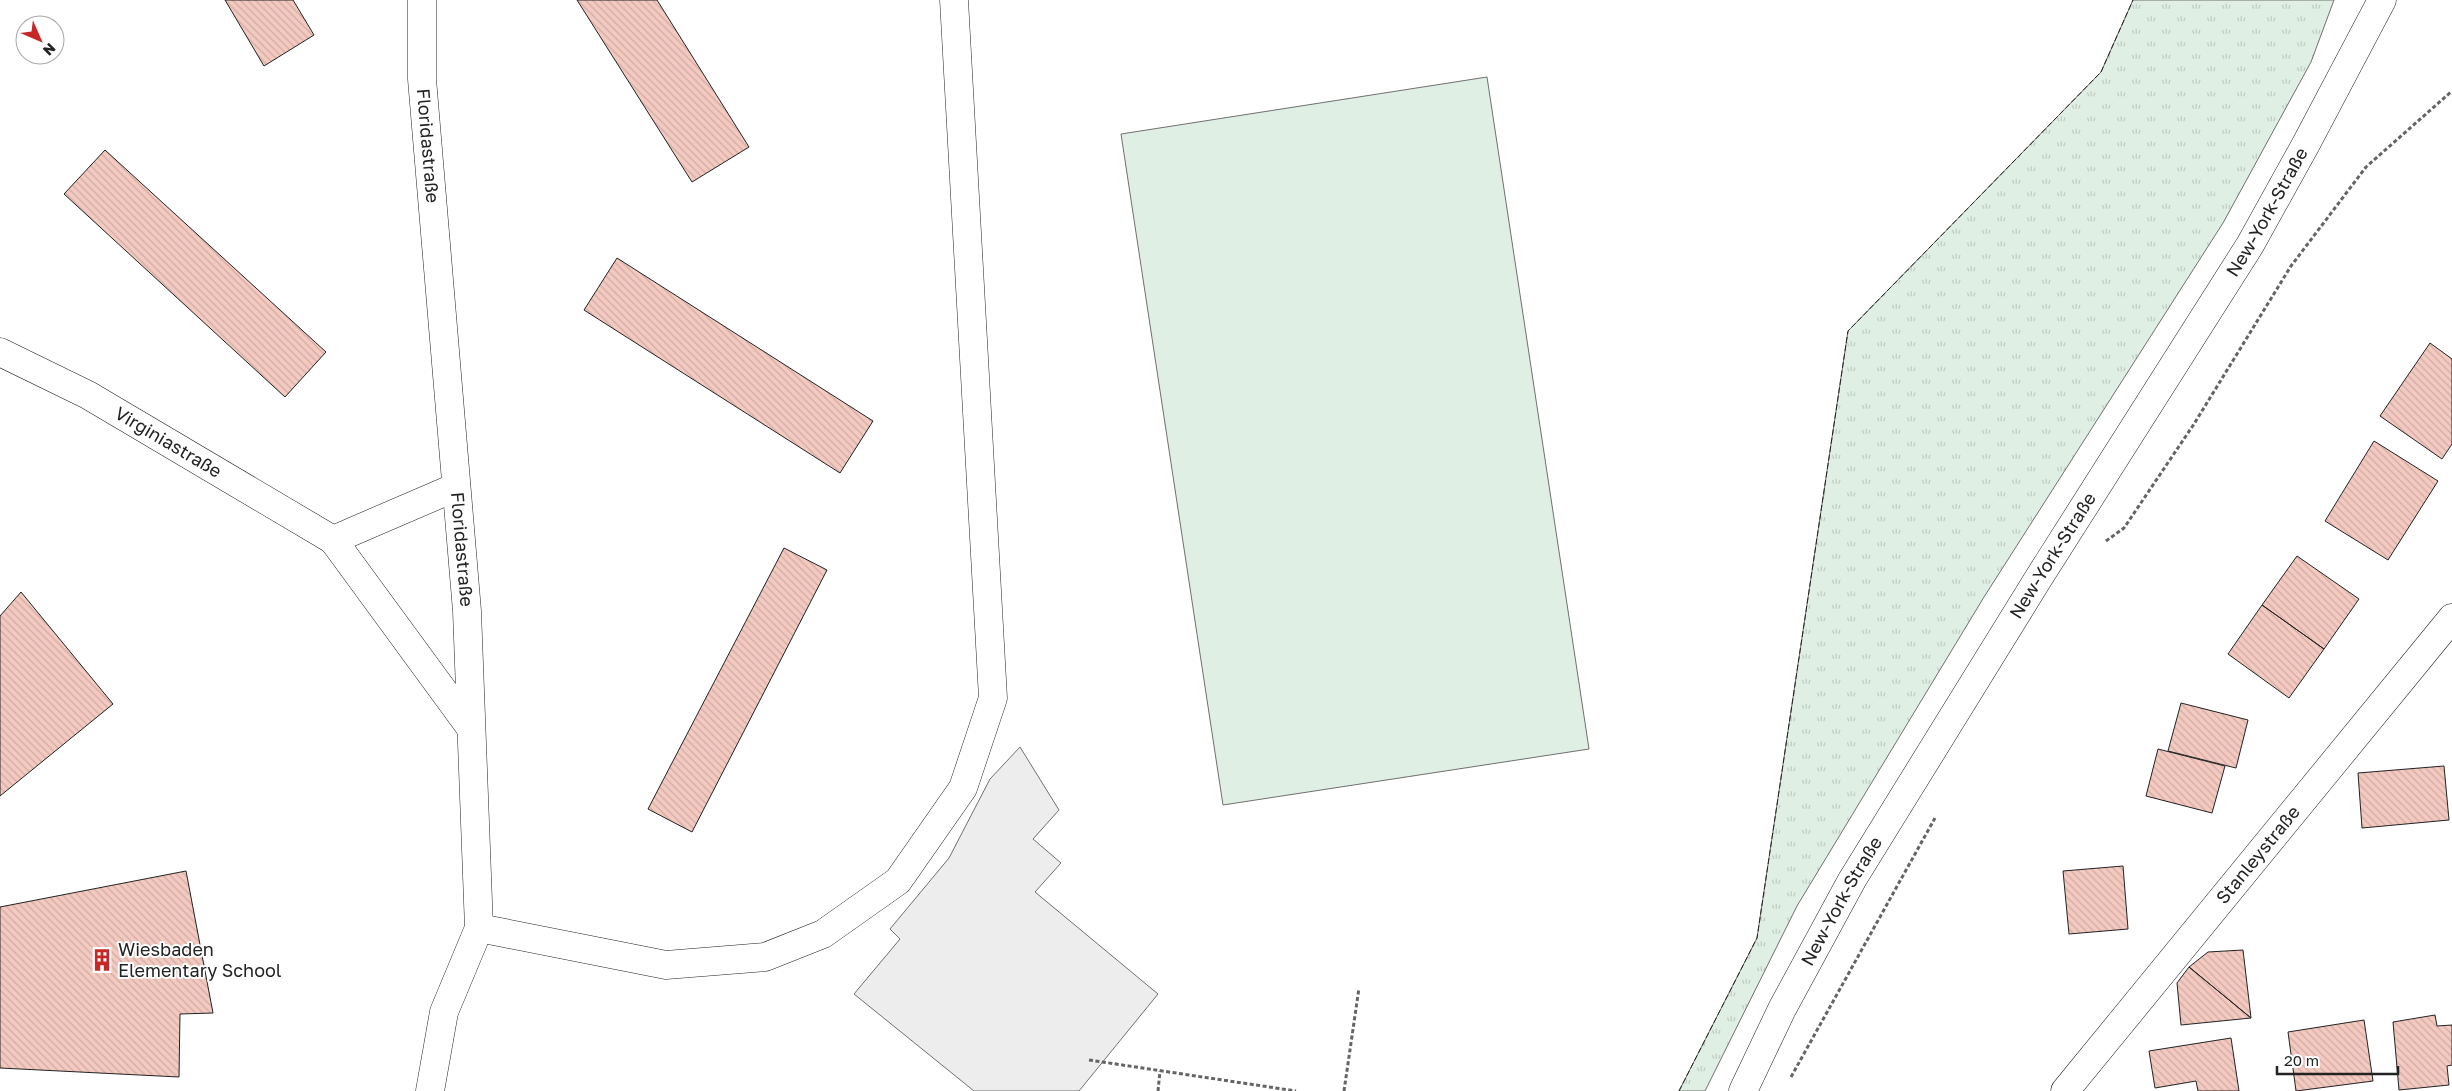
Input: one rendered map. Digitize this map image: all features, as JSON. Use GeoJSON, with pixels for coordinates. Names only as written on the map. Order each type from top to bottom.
{"type":"FeatureCollection","features":[{"type":"Feature","properties":{"kind":"street","name":"Floridastraße"},"geometry":{"type":"LineString","coordinates":[[422,0],[422,80],[467,611],[479,928],[444,1012],[430,1091]]}},
{"type":"Feature","properties":{"kind":"street"},"geometry":{"type":"LineString","coordinates":[[479,928],[666,965],[765,956],[824,934],[898,881],[962,788],[993,698],[954,0]]}},
{"type":"Feature","properties":{"kind":"street","name":"New-York-Straße"},"geometry":{"type":"LineString","coordinates":[[1742,1091],[1782,1009],[1852,880],[2038,579],[2250,245],[2306,144],[2372,12],[2382,0]]}},
{"type":"Feature","properties":{"kind":"street","name":"Virginiastraße"},"geometry":{"type":"LineString","coordinates":[[0,352],[88,395],[332,540],[470,726]]}},
{"type":"Feature","properties":{"kind":"street"},"geometry":{"type":"LineString","coordinates":[[332,540],[456,487]]}},
{"type":"Feature","properties":{"kind":"street","name":"Stanleystraße"},"geometry":{"type":"LineString","coordinates":[[2066,1091],[2452,618]]}},
{"type":"Feature","properties":{"kind":"path"},"geometry":{"type":"LineString","coordinates":[[2104,542],[2124,528],[2194,424],[2291,266],[2366,167],[2452,91]]}},
{"type":"Feature","properties":{"kind":"path"},"geometry":{"type":"LineString","coordinates":[[1789,1082],[1937,814]]}},
{"type":"Feature","properties":{"kind":"path"},"geometry":{"type":"LineString","coordinates":[[1344,1091],[1359,988]]}},
{"type":"Feature","properties":{"kind":"path"},"geometry":{"type":"LineString","coordinates":[[1089,1060],[1296,1091]]}},
{"type":"Feature","properties":{"kind":"path"},"geometry":{"type":"LineString","coordinates":[[1158,1091],[1160,1071]]}},
{"type":"Feature","properties":{"kind":"green space"},"geometry":{"type":"Polygon","coordinates":[[[2133,0],[2334,0],[2311,62],[2223,223],[1984,597],[1797,906],[1705,1091],[1679,1091],[1757,938],[1848,331],[2101,72],[2133,0]]]}},
{"type":"Feature","properties":{"kind":"green space"},"geometry":{"type":"Polygon","coordinates":[[[1487,77],[1589,749],[1223,805],[1121,134],[1487,77]]]}},
{"type":"Feature","properties":{"kind":"shaded area"},"geometry":{"type":"Polygon","coordinates":[[[1020,747],[1059,810],[1033,839],[1061,863],[1035,892],[1158,994],[1079,1091],[974,1091],[854,994],[900,939],[890,929],[949,858],[990,779],[1020,747]]]}},
{"type":"Feature","properties":{"kind":"building"},"geometry":{"type":"Polygon","coordinates":[[[225,0],[293,0],[314,35],[264,66],[225,0]]]}},
{"type":"Feature","properties":{"kind":"building"},"geometry":{"type":"Polygon","coordinates":[[[577,0],[657,0],[749,147],[692,182],[577,0]]]}},
{"type":"Feature","properties":{"kind":"building"},"geometry":{"type":"Polygon","coordinates":[[[105,150],[326,352],[285,397],[64,194],[105,150]]]}},
{"type":"Feature","properties":{"kind":"building"},"geometry":{"type":"Polygon","coordinates":[[[617,258],[873,421],[840,473],[584,310],[617,258]]]}},
{"type":"Feature","properties":{"kind":"building"},"geometry":{"type":"Polygon","coordinates":[[[2430,343],[2452,359],[2452,444],[2442,459],[2380,416],[2430,343]]]}},
{"type":"Feature","properties":{"kind":"building"},"geometry":{"type":"Polygon","coordinates":[[[2374,441],[2438,481],[2388,560],[2325,521],[2374,441]]]}},
{"type":"Feature","properties":{"kind":"building"},"geometry":{"type":"Polygon","coordinates":[[[784,548],[827,570],[692,832],[648,809],[784,548]]]}},
{"type":"Feature","properties":{"kind":"building"},"geometry":{"type":"Polygon","coordinates":[[[2297,556],[2359,599],[2324,649],[2262,605],[2297,556]]]}},
{"type":"Feature","properties":{"kind":"building"},"geometry":{"type":"Polygon","coordinates":[[[21,592],[113,704],[0,796],[0,616],[21,592]]]}},
{"type":"Feature","properties":{"kind":"building"},"geometry":{"type":"Polygon","coordinates":[[[2262,605],[2324,649],[2289,698],[2228,654],[2262,605]]]}},
{"type":"Feature","properties":{"kind":"building"},"geometry":{"type":"Polygon","coordinates":[[[2181,703],[2248,720],[2236,768],[2168,751],[2181,703]]]}},
{"type":"Feature","properties":{"kind":"building"},"geometry":{"type":"Polygon","coordinates":[[[2158,749],[2225,766],[2212,813],[2146,796],[2158,749]]]}},
{"type":"Feature","properties":{"kind":"building"},"geometry":{"type":"Polygon","coordinates":[[[2444,766],[2449,820],[2362,828],[2358,773],[2444,766]]]}},
{"type":"Feature","properties":{"kind":"building"},"geometry":{"type":"Polygon","coordinates":[[[2123,866],[2128,929],[2069,934],[2063,871],[2123,866]]]}},
{"type":"Feature","properties":{"kind":"building","name":"Wiesbaden Elementary School"},"geometry":{"type":"Polygon","coordinates":[[[186,871],[213,1013],[180,1014],[179,1077],[0,1068],[0,907],[186,871]]]}},
{"type":"Feature","properties":{"kind":"building"},"geometry":{"type":"Polygon","coordinates":[[[2243,950],[2251,1018],[2189,967],[2208,952],[2243,950]]]}},
{"type":"Feature","properties":{"kind":"building"},"geometry":{"type":"Polygon","coordinates":[[[2189,967],[2251,1018],[2181,1025],[2177,983],[2189,967]]]}},
{"type":"Feature","properties":{"kind":"building"},"geometry":{"type":"Polygon","coordinates":[[[2435,1015],[2437,1026],[2452,1025],[2452,1065],[2447,1066],[2449,1085],[2399,1090],[2393,1022],[2435,1015]]]}},
{"type":"Feature","properties":{"kind":"building"},"geometry":{"type":"Polygon","coordinates":[[[2364,1020],[2373,1081],[2296,1091],[2288,1032],[2364,1020]]]}},
{"type":"Feature","properties":{"kind":"building"},"geometry":{"type":"Polygon","coordinates":[[[2231,1038],[2239,1091],[2198,1091],[2196,1081],[2155,1088],[2149,1051],[2231,1038]]]}},
{"type":"Feature","properties":{"kind":"fence"},"geometry":{"type":"LineString","coordinates":[[1679,1091],[1757,938],[1848,331],[2101,72],[2133,0]]}},
{"type":"Feature","properties":{"kind":"place","name":"Wiesbaden Elementary School"},"geometry":{"type":"Point","coordinates":[102,960]}}]}
